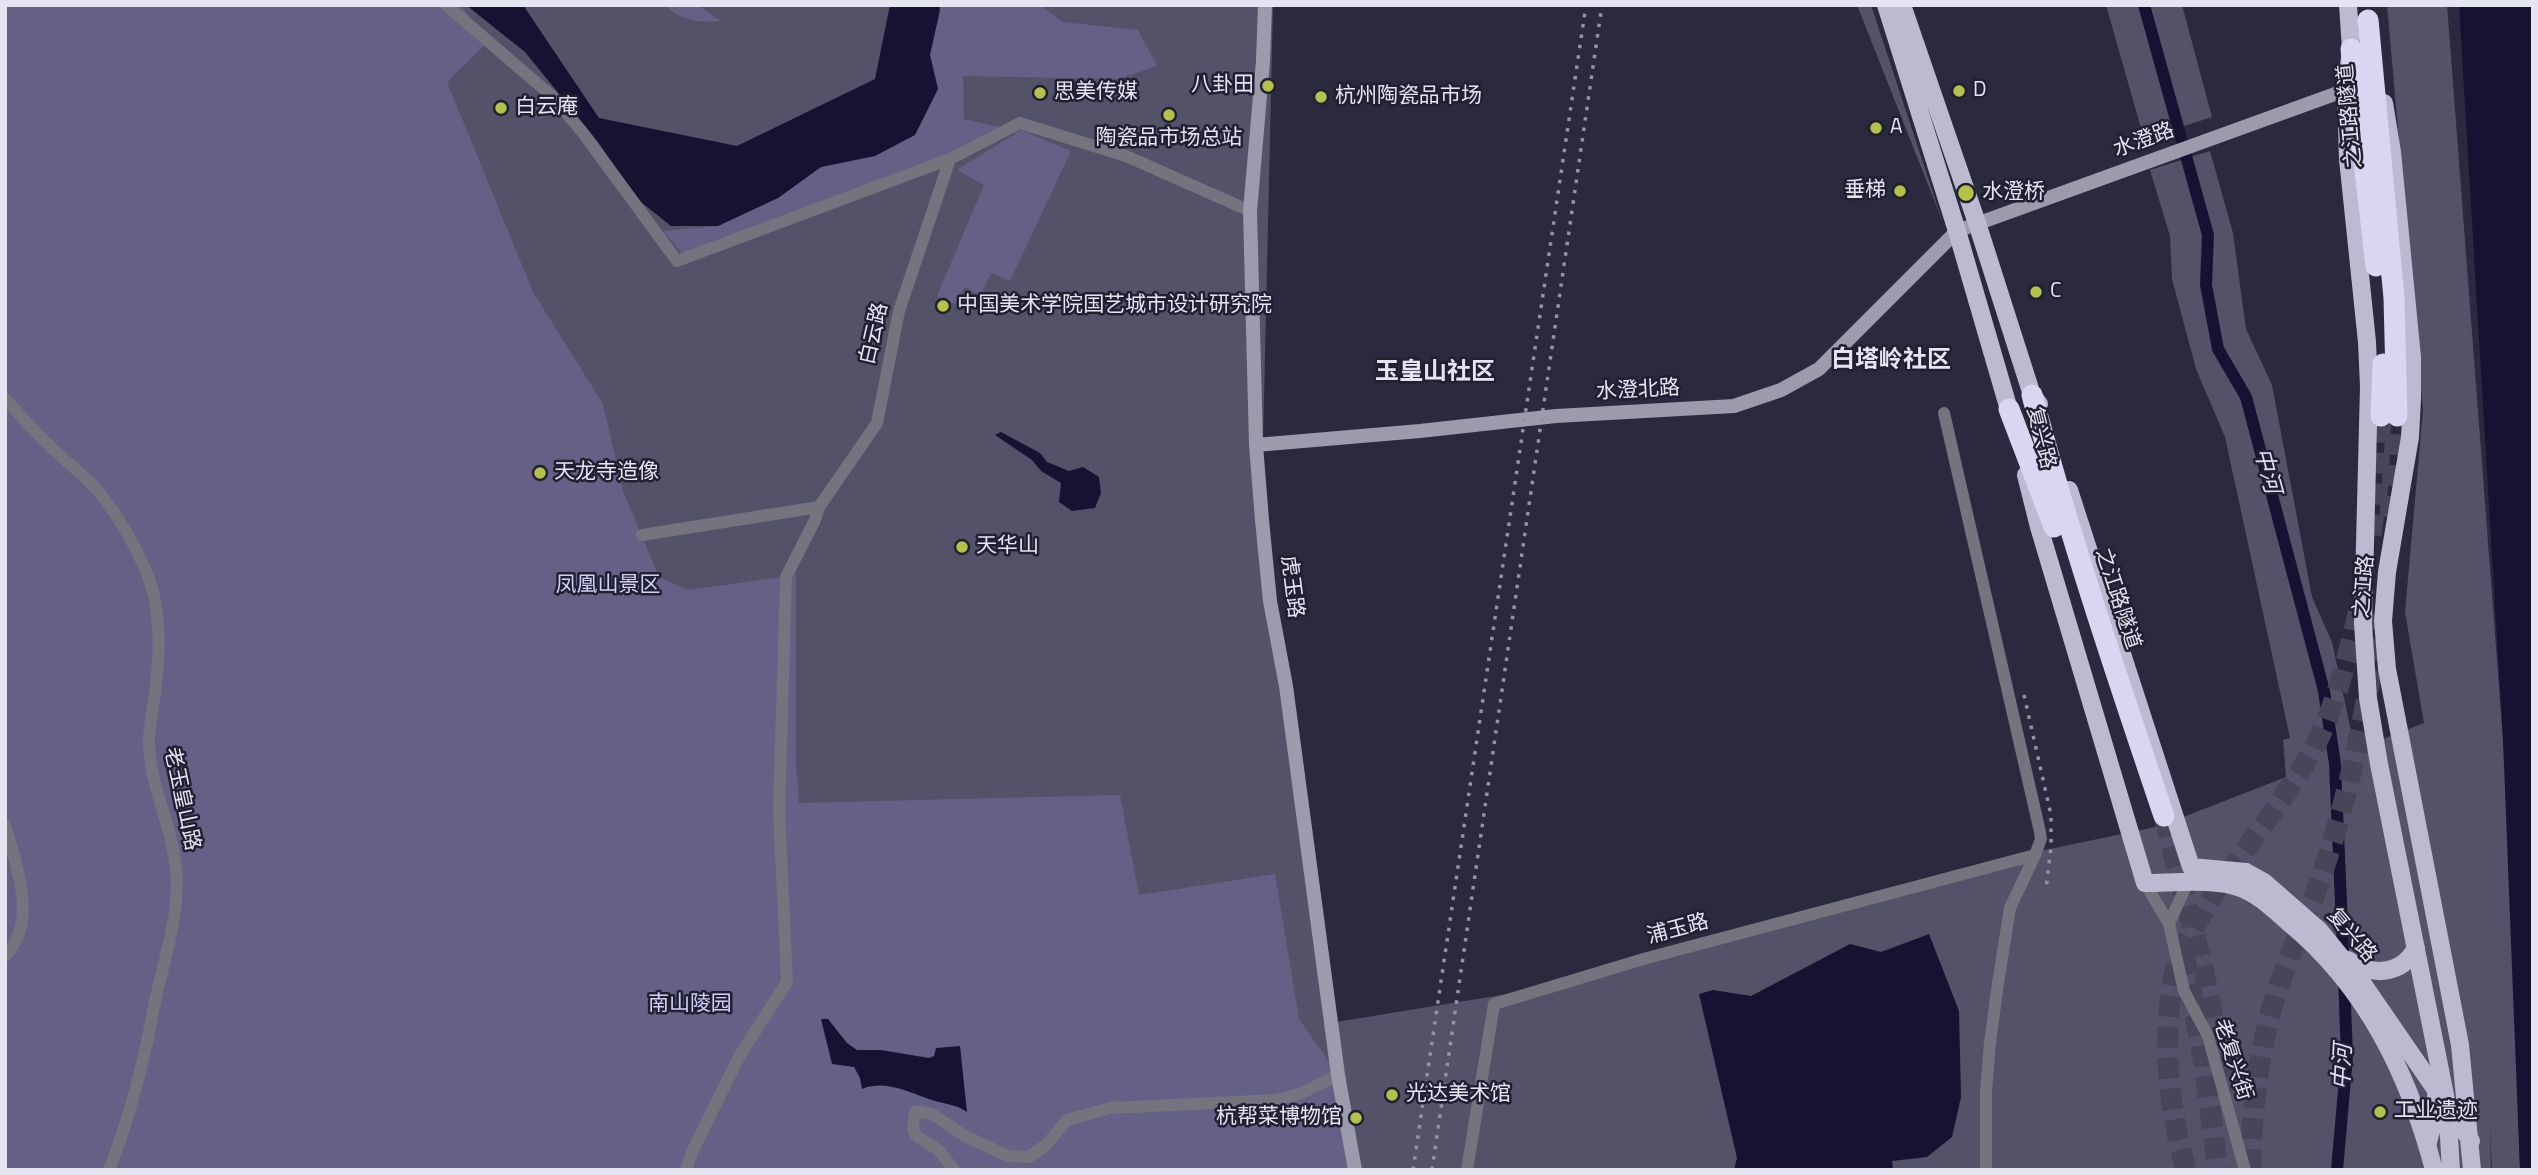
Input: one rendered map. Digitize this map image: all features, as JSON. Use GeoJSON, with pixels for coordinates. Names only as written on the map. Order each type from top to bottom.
{"type":"FeatureCollection","features":[{"type":"Feature","properties":{"kind":"highway","name":"之江路隧道"},"geometry":{"type":"LineString","coordinates":[[2351,48],[2380,302],[2389,416],[2398,369],[2394,298],[2367,13]]}},
{"type":"Feature","properties":{"kind":"highway","name":"之江路隧道"},"geometry":{"type":"LineString","coordinates":[[2009,409],[2049,511],[2157,818],[2032,395]]}},
{"type":"Feature","properties":{"kind":"main road","name":"复兴路"},"geometry":{"type":"LineString","coordinates":[[1886,5],[1957,231],[2009,409],[2039,527],[2145,883],[2190,875],[2239,887],[2261,899],[2337,952],[2395,1056],[2434,1170]]}},
{"type":"Feature","properties":{"kind":"main road","name":"复兴路"},"geometry":{"type":"LineString","coordinates":[[1902,5],[1977,223],[2032,395],[2044,412],[2190,875]]}},
{"type":"Feature","properties":{"kind":"main road","name":"之江路"},"geometry":{"type":"LineString","coordinates":[[2348,5],[2351,48],[2346,90],[2348,159],[2367,341],[2369,386],[2364,661],[2379,764],[2437,1053],[2451,1170]]}},
{"type":"Feature","properties":{"kind":"main road","name":"之江路"},"geometry":{"type":"LineString","coordinates":[[2367,13],[2392,152],[2412,357],[2410,437],[2386,572],[2383,621],[2387,669],[2460,1045],[2472,1170]]}},
{"type":"Feature","properties":{"kind":"main road"},"geometry":{"type":"LineString","coordinates":[[2314,935],[2357,987]]}},
{"type":"Feature","properties":{"kind":"main road"},"geometry":{"type":"LineString","coordinates":[[2337,952],[2357,966],[2369,971],[2381,971],[2402,965],[2410,959],[2416,948]]}},
{"type":"Feature","properties":{"kind":"main road","name":"复兴路"},"geometry":{"type":"LineString","coordinates":[[2357,987],[2443,1096],[2471,1141]]}},
{"type":"Feature","properties":{"kind":"main road","name":"复兴路"},"geometry":{"type":"LineString","coordinates":[[2395,1056],[2422,1084],[2443,1096]]}},
{"type":"Feature","properties":{"kind":"main road"},"geometry":{"type":"LineString","coordinates":[[2443,1096],[2466,1086]]}},
{"type":"Feature","properties":{"kind":"main road","name":"之江路"},"geometry":{"type":"LineString","coordinates":[[2427,1146],[2443,1096]]}},
{"type":"Feature","properties":{"kind":"street"},"geometry":{"type":"LineString","coordinates":[[446,5],[553,97],[583,132],[677,261],[950,159],[1020,123],[1126,156],[1250,211]]}},
{"type":"Feature","properties":{"kind":"street","name":"虎玉路"},"geometry":{"type":"LineString","coordinates":[[1265,5],[1250,211],[1256,445],[1270,601],[1286,686],[1338,1075],[1355,1170]]}},
{"type":"Feature","properties":{"kind":"street","name":"水澄路"},"geometry":{"type":"LineString","coordinates":[[1957,231],[2346,90]]}},
{"type":"Feature","properties":{"kind":"street","name":"白云路"},"geometry":{"type":"LineString","coordinates":[[686,1170],[692,1150],[740,1055],[787,982],[779,811],[786,576],[819,507],[877,423],[898,312],[950,159]]}},
{"type":"Feature","properties":{"kind":"street","name":"水澄北路"},"geometry":{"type":"LineString","coordinates":[[1256,445],[1556,416],[1734,406],[1759,399],[1819,369],[1957,231]]}},
{"type":"Feature","properties":{"kind":"street","name":"老玉皇山路"},"geometry":{"type":"LineString","coordinates":[[5,399],[49,446],[83,475],[101,495],[130,536],[147,573],[155,600],[159,646],[149,741],[150,766],[175,861],[176,904],[145,1056],[123,1134],[109,1170]]}},
{"type":"Feature","properties":{"kind":"street"},"geometry":{"type":"LineString","coordinates":[[1944,413],[2041,839],[2011,908],[1998,983],[1986,1091],[1986,1170]]}},
{"type":"Feature","properties":{"kind":"street"},"geometry":{"type":"LineString","coordinates":[[642,536],[819,507]]}},
{"type":"Feature","properties":{"kind":"street"},"geometry":{"type":"LineString","coordinates":[[5,825],[17,869],[23,914],[20,935],[5,956]]}},
{"type":"Feature","properties":{"kind":"street","name":"浦玉路"},"geometry":{"type":"LineString","coordinates":[[1467,1170],[1494,1004],[1647,958],[2035,855]]}},
{"type":"Feature","properties":{"kind":"street"},"geometry":{"type":"LineString","coordinates":[[2169,924],[2190,875]]}},
{"type":"Feature","properties":{"kind":"street","name":"老复兴街"},"geometry":{"type":"LineString","coordinates":[[2145,883],[2169,924],[2184,991],[2208,1036],[2245,1170]]}},
{"type":"Feature","properties":{"kind":"street"},"geometry":{"type":"LineString","coordinates":[[954,1170],[938,1150],[916,1136],[912,1126],[916,1111],[932,1114],[965,1136],[1008,1156],[1028,1157],[1046,1145],[1067,1121],[1110,1108],[1276,1100],[1301,1093],[1338,1075]]}},
{"type":"Feature","properties":{"kind":"green space","name":"凤凰山景区"},"geometry":{"type":"Polygon","coordinates":[[[5,5],[1273,5],[1262,486],[1324,1024],[1532,990],[2026,854],[2160,826],[2286,777],[2283,740],[2290,738],[2225,437],[2196,369],[2172,279],[2170,236],[2150,170],[2210,151],[2233,233],[2246,329],[2272,385],[2312,597],[2332,642],[2355,750],[2424,723],[2405,612],[2423,410],[2387,5],[2447,5],[2509,817],[2520,1170],[2492,1170],[2490,1125],[2491,1170],[5,1170],[5,5]]]}},
{"type":"Feature","properties":{"kind":"green space","name":"南山陵园"},"geometry":{"type":"Polygon","coordinates":[[[5,5],[461,5],[488,42],[447,82],[533,292],[603,404],[623,491],[659,577],[688,590],[796,575],[796,761],[799,803],[1120,795],[1139,895],[1275,874],[1299,1019],[1338,1075],[1355,1170],[5,1170],[5,5]]]}},
{"type":"Feature","properties":{"kind":"green space"},"geometry":{"type":"Polygon","coordinates":[[[665,5],[698,5],[721,21],[691,20],[677,15],[665,5]]]}},
{"type":"Feature","properties":{"kind":"green space"},"geometry":{"type":"Polygon","coordinates":[[[938,5],[1040,5],[1063,22],[1138,30],[1157,66],[1119,79],[963,76],[964,119],[1007,129],[950,159],[686,258],[663,231],[718,226],[778,198],[821,167],[874,156],[938,89],[930,55],[939,14],[938,5]]]}},
{"type":"Feature","properties":{"kind":"green space"},"geometry":{"type":"Polygon","coordinates":[[[1857,5],[1871,5],[1942,220],[1857,5]]]}},
{"type":"Feature","properties":{"kind":"green space"},"geometry":{"type":"Polygon","coordinates":[[[2106,5],[2182,5],[2212,117],[2144,139],[2106,5]]]}},
{"type":"Feature","properties":{"kind":"green space"},"geometry":{"type":"Polygon","coordinates":[[[1021,130],[1071,151],[1010,281],[991,273],[980,296],[965,287],[955,304],[937,296],[984,185],[957,170],[1021,130]]]}},
{"type":"Feature","properties":{"kind":"shaded area"},"geometry":{"type":"Polygon","coordinates":[[[466,5],[523,5],[599,118],[737,146],[875,79],[890,5],[939,5],[930,55],[938,89],[915,135],[875,156],[821,167],[778,198],[718,226],[671,226],[637,199],[598,142],[525,52],[466,5]]]}},
{"type":"Feature","properties":{"kind":"shaded area"},"geometry":{"type":"Polygon","coordinates":[[[2459,5],[2533,5],[2533,1170],[2520,1170],[2503,740],[2459,5]]]}},
{"type":"Feature","properties":{"kind":"shaded area"},"geometry":{"type":"Polygon","coordinates":[[[1001,432],[1040,453],[1047,462],[1069,471],[1083,467],[1099,477],[1101,493],[1095,508],[1072,511],[1059,502],[1061,483],[995,435],[1001,432]]]}},
{"type":"Feature","properties":{"kind":"shaded area"},"geometry":{"type":"Polygon","coordinates":[[[1929,934],[1959,1011],[1961,1097],[1952,1137],[1927,1157],[1892,1161],[1893,1170],[1734,1170],[1737,1158],[1699,994],[1713,990],[1751,996],[1850,944],[1881,952],[1929,934]]]}},
{"type":"Feature","properties":{"kind":"shaded area"},"geometry":{"type":"Polygon","coordinates":[[[821,1019],[828,1019],[847,1043],[857,1050],[881,1050],[929,1058],[934,1056],[936,1048],[960,1046],[967,1112],[895,1088],[878,1086],[862,1089],[854,1067],[832,1064],[821,1019]]]}},
{"type":"Feature","properties":{"kind":"waterway","name":"中河"},"geometry":{"type":"LineString","coordinates":[[2144,5],[2208,235],[2206,285],[2218,349],[2246,397],[2324,691],[2335,764],[2343,949]]}},
{"type":"Feature","properties":{"kind":"waterway","name":"中河"},"geometry":{"type":"LineString","coordinates":[[2337,1170],[2347,1056],[2344,978]]}},
{"type":"Feature","properties":{"kind":"tunnel"},"geometry":{"type":"LineString","coordinates":[[2371,535],[2378,484],[2381,416]]}},
{"type":"Feature","properties":{"kind":"tunnel"},"geometry":{"type":"LineString","coordinates":[[2390,517],[2397,416]]}},
{"type":"Feature","properties":{"kind":"tunnel"},"geometry":{"type":"LineString","coordinates":[[2186,1170],[2175,1120],[2168,1067],[2169,1015],[2177,964],[2215,892],[2282,798],[2316,744],[2337,692],[2361,602]]}},
{"type":"Feature","properties":{"kind":"tunnel"},"geometry":{"type":"LineString","coordinates":[[2251,1170],[2256,1084],[2268,1021],[2285,968],[2317,887],[2342,808],[2364,712],[2380,615]]}},
{"type":"Feature","properties":{"kind":"tunnel"},"geometry":{"type":"LineString","coordinates":[[2164,816],[2204,972],[2227,1092]]}},
{"type":"Feature","properties":{"kind":"tunnel"},"geometry":{"type":"LineString","coordinates":[[2184,954],[2203,1058],[2218,1170]]}},
{"type":"Feature","properties":{"kind":"railway"},"geometry":{"type":"LineString","coordinates":[[1413,1170],[1586,5]]}},
{"type":"Feature","properties":{"kind":"railway"},"geometry":{"type":"LineString","coordinates":[[1432,1170],[1602,5]]}},
{"type":"Feature","properties":{"kind":"railway"},"geometry":{"type":"LineString","coordinates":[[2024,695],[2051,815],[2051,847],[2046,889]]}},
{"type":"Feature","properties":{"kind":"place","name":"八卦田"},"geometry":{"type":"Point","coordinates":[1268,86]}},
{"type":"Feature","properties":{"kind":"place","name":"D"},"geometry":{"type":"Point","coordinates":[1959,91]}},
{"type":"Feature","properties":{"kind":"place","name":"思美传媒"},"geometry":{"type":"Point","coordinates":[1040,93]}},
{"type":"Feature","properties":{"kind":"place","name":"杭州陶瓷品市场"},"geometry":{"type":"Point","coordinates":[1321,97]}},
{"type":"Feature","properties":{"kind":"place","name":"白云庵"},"geometry":{"type":"Point","coordinates":[501,108]}},
{"type":"Feature","properties":{"kind":"place","name":"陶瓷品市场总站"},"geometry":{"type":"Point","coordinates":[1169,115]}},
{"type":"Feature","properties":{"kind":"place","name":"A"},"geometry":{"type":"Point","coordinates":[1876,128]}},
{"type":"Feature","properties":{"kind":"place","name":"垂梯"},"geometry":{"type":"Point","coordinates":[1900,191]}},
{"type":"Feature","properties":{"kind":"place","name":"水澄桥"},"geometry":{"type":"Point","coordinates":[1966,193]}},
{"type":"Feature","properties":{"kind":"place","name":"C"},"geometry":{"type":"Point","coordinates":[2036,292]}},
{"type":"Feature","properties":{"kind":"place","name":"中国美术学院国艺城市设计研究院"},"geometry":{"type":"Point","coordinates":[943,306]}},
{"type":"Feature","properties":{"kind":"place","name":"天龙寺造像"},"geometry":{"type":"Point","coordinates":[540,473]}},
{"type":"Feature","properties":{"kind":"place","name":"天华山"},"geometry":{"type":"Point","coordinates":[962,547]}},
{"type":"Feature","properties":{"kind":"place","name":"光达美术馆"},"geometry":{"type":"Point","coordinates":[1392,1095]}},
{"type":"Feature","properties":{"kind":"place","name":"工业遗迹"},"geometry":{"type":"Point","coordinates":[2380,1112]}},
{"type":"Feature","properties":{"kind":"place","name":"杭帮菜博物馆"},"geometry":{"type":"Point","coordinates":[1356,1118]}},
{"type":"Feature","properties":{"kind":"district","name":"白塔岭社区"},"geometry":{"type":"Point","coordinates":[1891,361]}},
{"type":"Feature","properties":{"kind":"district","name":"玉皇山社区"},"geometry":{"type":"Point","coordinates":[1435,373]}}]}
